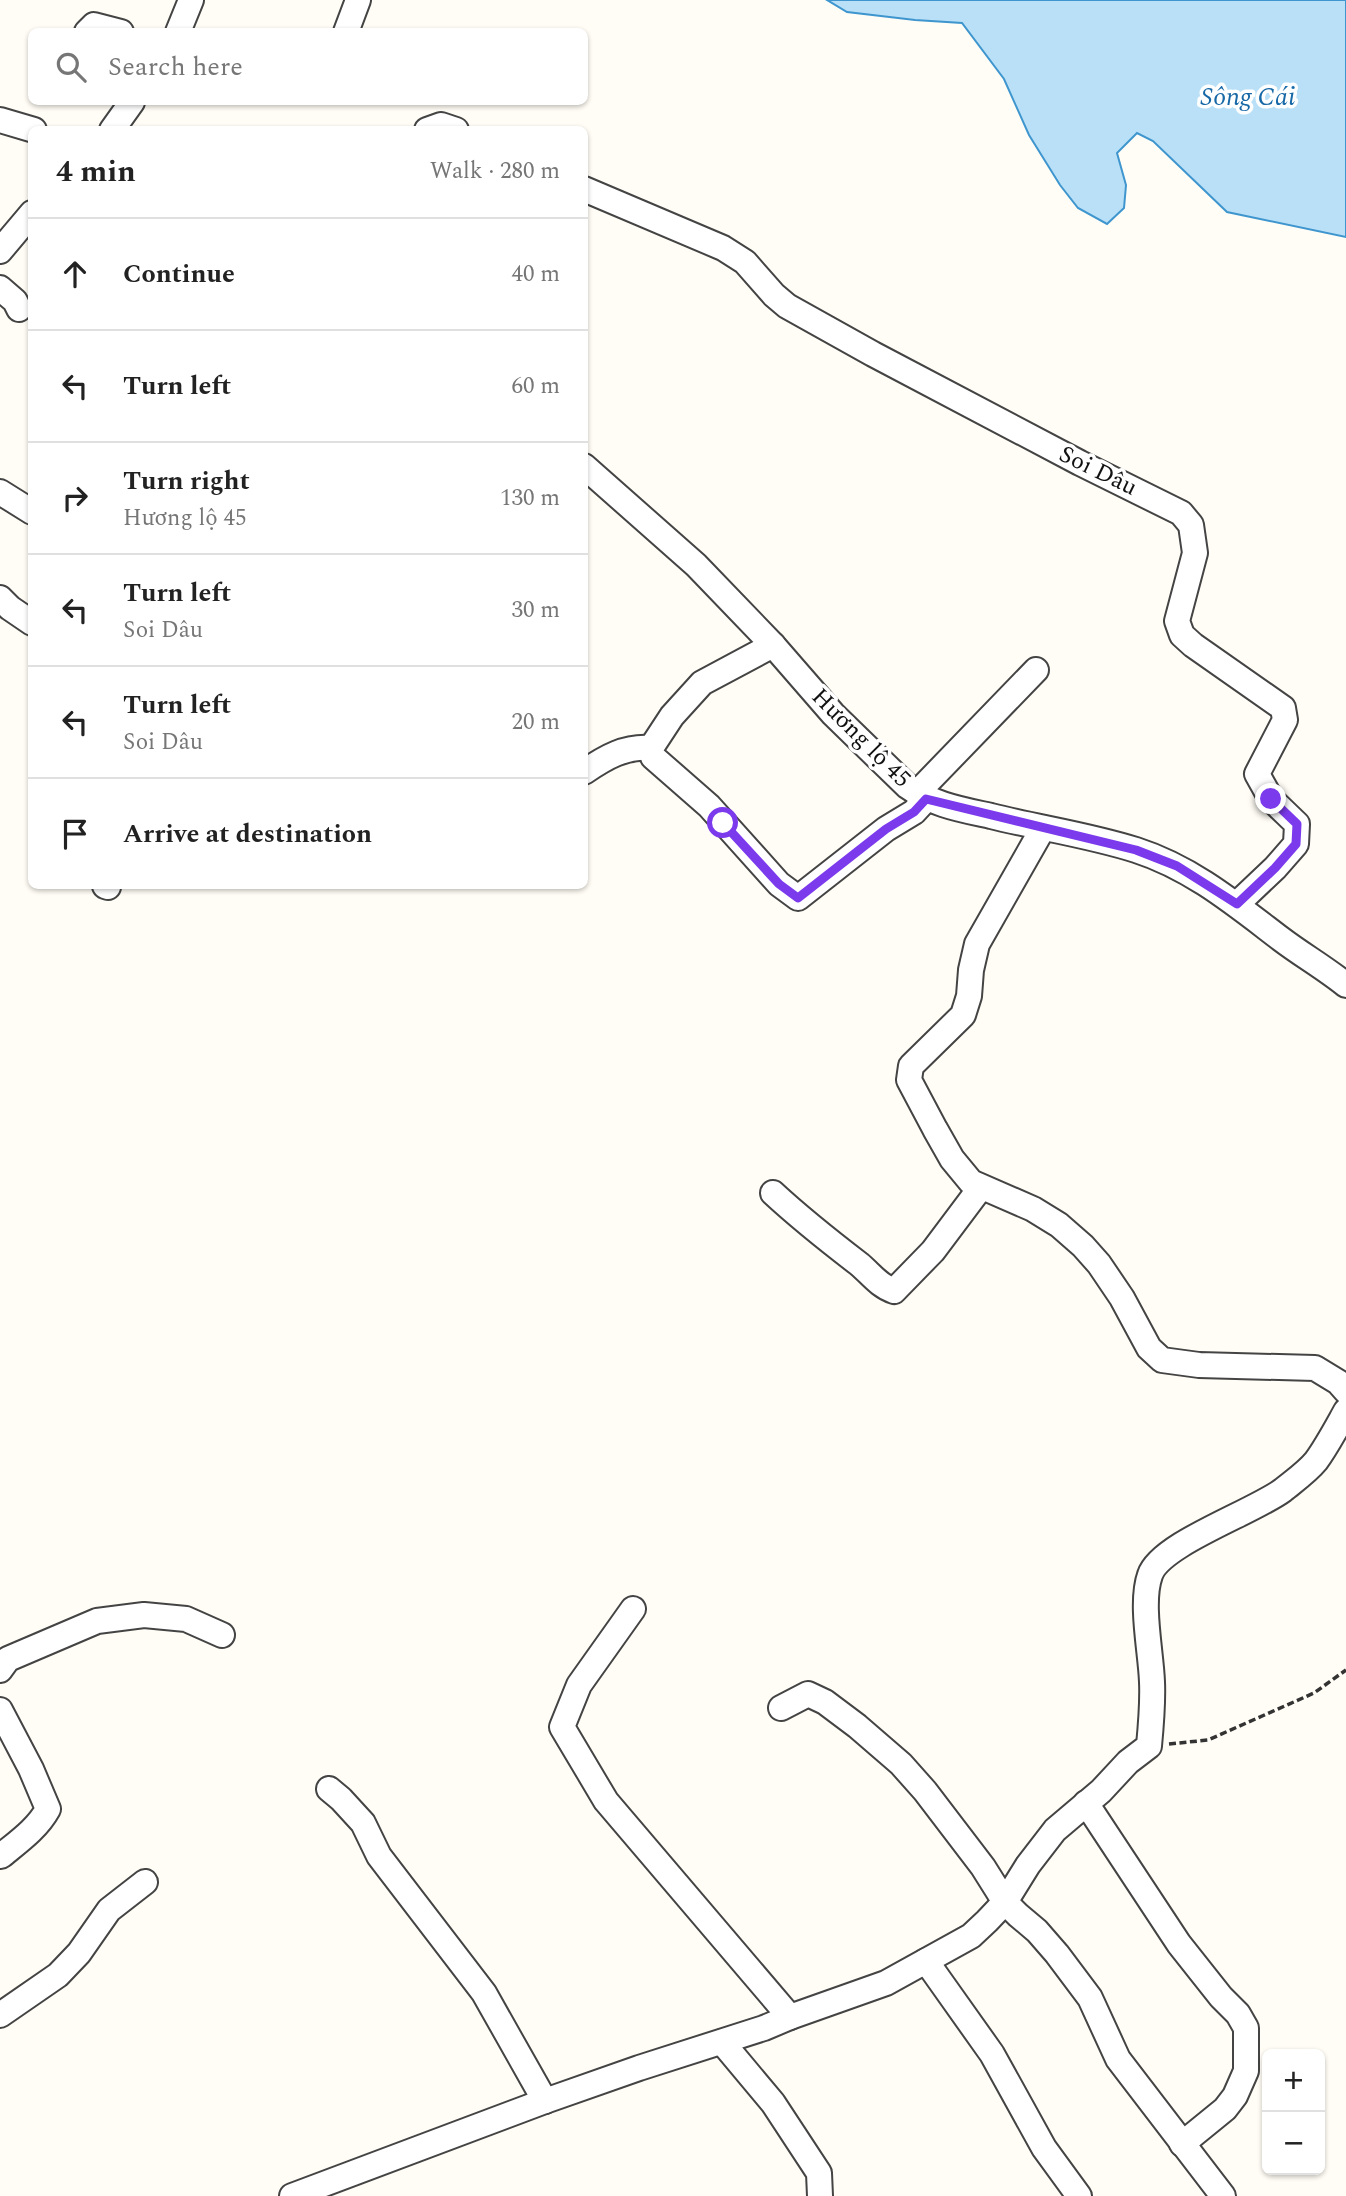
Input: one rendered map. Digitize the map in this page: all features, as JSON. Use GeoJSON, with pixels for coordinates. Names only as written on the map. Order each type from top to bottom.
{"type":"FeatureCollection","features":[{"type":"Feature","properties":{"kind":"street"},"geometry":{"type":"LineString","coordinates":[[180,28],[191,0]]}},
{"type":"Feature","properties":{"kind":"street"},"geometry":{"type":"LineString","coordinates":[[348,28],[358,0]]}},
{"type":"Feature","properties":{"kind":"street"},"geometry":{"type":"LineString","coordinates":[[115,126],[130,105]]}},
{"type":"Feature","properties":{"kind":"street"},"geometry":{"type":"LineString","coordinates":[[0,120],[28,128]]}},
{"type":"Feature","properties":{"kind":"street","name":"Soi Dâu"},"geometry":{"type":"LineString","coordinates":[[588,191],[723,248],[745,262],[787,306],[1032,438],[1181,513],[1191,525],[1195,553],[1177,621],[1182,635],[1283,708],[1285,720],[1257,774],[1271,799],[1297,824],[1296,844],[1237,904]]}},
{"type":"Feature","properties":{"kind":"street"},"geometry":{"type":"LineString","coordinates":[[0,251],[28,219]]}},
{"type":"Feature","properties":{"kind":"street"},"geometry":{"type":"LineString","coordinates":[[0,288],[15,301],[19,309]]}},
{"type":"Feature","properties":{"kind":"street","name":"Hương lộ 45"},"geometry":{"type":"LineString","coordinates":[[588,470],[696,565],[773,645],[833,714],[907,786],[921,796],[1136,850],[1177,866],[1237,904],[1346,985]]}},
{"type":"Feature","properties":{"kind":"street"},"geometry":{"type":"LineString","coordinates":[[0,492],[28,510]]}},
{"type":"Feature","properties":{"kind":"street"},"geometry":{"type":"LineString","coordinates":[[0,598],[9,608],[28,620]]}},
{"type":"Feature","properties":{"kind":"street"},"geometry":{"type":"LineString","coordinates":[[773,645],[702,683],[672,716],[651,748],[653,757],[709,806],[779,884],[798,898],[886,829],[914,812],[921,796],[1036,670]]}},
{"type":"Feature","properties":{"kind":"street"},"geometry":{"type":"LineString","coordinates":[[588,769],[607,756],[635,747],[651,748]]}},
{"type":"Feature","properties":{"kind":"street"},"geometry":{"type":"LineString","coordinates":[[1043,828],[977,944],[971,970],[970,996],[963,1015],[911,1066],[909,1080],[940,1139],[971,1182],[1033,1209],[1059,1225],[1083,1246],[1122,1298],[1149,1349],[1162,1360],[1199,1365],[1315,1368],[1338,1382],[1346,1391]]}},
{"type":"Feature","properties":{"kind":"street"},"geometry":{"type":"LineString","coordinates":[[773,1193],[884,1287],[894,1291],[933,1251],[981,1187]]}},
{"type":"Feature","properties":{"kind":"street"},"geometry":{"type":"LineString","coordinates":[[292,2196],[545,2101],[764,2028],[886,1983],[971,1936],[1005,1902],[1028,1865],[1055,1830],[1149,1746],[1153,1713],[1146,1608],[1149,1576],[1156,1563],[1199,1535],[1282,1491],[1315,1463],[1346,1411]]}},
{"type":"Feature","properties":{"kind":"street"},"geometry":{"type":"LineString","coordinates":[[633,1609],[579,1685],[562,1727],[606,1801],[790,2017]]}},
{"type":"Feature","properties":{"kind":"street"},"geometry":{"type":"LineString","coordinates":[[0,1670],[8,1660],[97,1622],[144,1615],[186,1619],[222,1635]]}},
{"type":"Feature","properties":{"kind":"street"},"geometry":{"type":"LineString","coordinates":[[781,1708],[808,1694],[825,1702],[901,1764],[983,1867],[1005,1902],[1037,1931],[1090,1998],[1118,2059],[1223,2196]]}},
{"type":"Feature","properties":{"kind":"street"},"geometry":{"type":"LineString","coordinates":[[0,1710],[31,1769],[47,1809],[37,1825],[1,1856]]}},
{"type":"Feature","properties":{"kind":"street"},"geometry":{"type":"LineString","coordinates":[[329,1789],[363,1823],[379,1856],[484,1993],[545,2101]]}},
{"type":"Feature","properties":{"kind":"street"},"geometry":{"type":"LineString","coordinates":[[1086,1803],[1179,1944],[1238,2014],[1246,2028],[1246,2071],[1236,2096],[1225,2109],[1182,2144]]}},
{"type":"Feature","properties":{"kind":"street"},"geometry":{"type":"LineString","coordinates":[[0,2015],[58,1975],[79,1953],[109,1910],[145,1882]]}},
{"type":"Feature","properties":{"kind":"street"},"geometry":{"type":"LineString","coordinates":[[926,1961],[992,2054],[1044,2148],[1079,2196]]}},
{"type":"Feature","properties":{"kind":"street"},"geometry":{"type":"LineString","coordinates":[[722,2042],[772,2103],[819,2173],[820,2196]]}},
{"type":"Feature","properties":{"kind":"path"},"geometry":{"type":"LineString","coordinates":[[1149,1746],[1208,1740],[1314,1693],[1346,1670]]}},
{"type":"Feature","properties":{"kind":"water","name":"Sông Cái"},"geometry":{"type":"Polygon","coordinates":[[[827,0],[1346,0],[1346,237],[1227,212],[1153,141],[1137,133],[1117,153],[1126,185],[1124,208],[1107,224],[1078,208],[1060,185],[1029,135],[1004,79],[962,23],[847,12],[827,0]]]}},
{"type":"Feature","properties":{"kind":"route"},"geometry":{"type":"LineString","coordinates":[[723,823],[779,884],[798,898],[886,829],[914,812],[926,799],[1136,850],[1177,866],[1237,904],[1296,844],[1297,824],[1271,799]]}}]}
